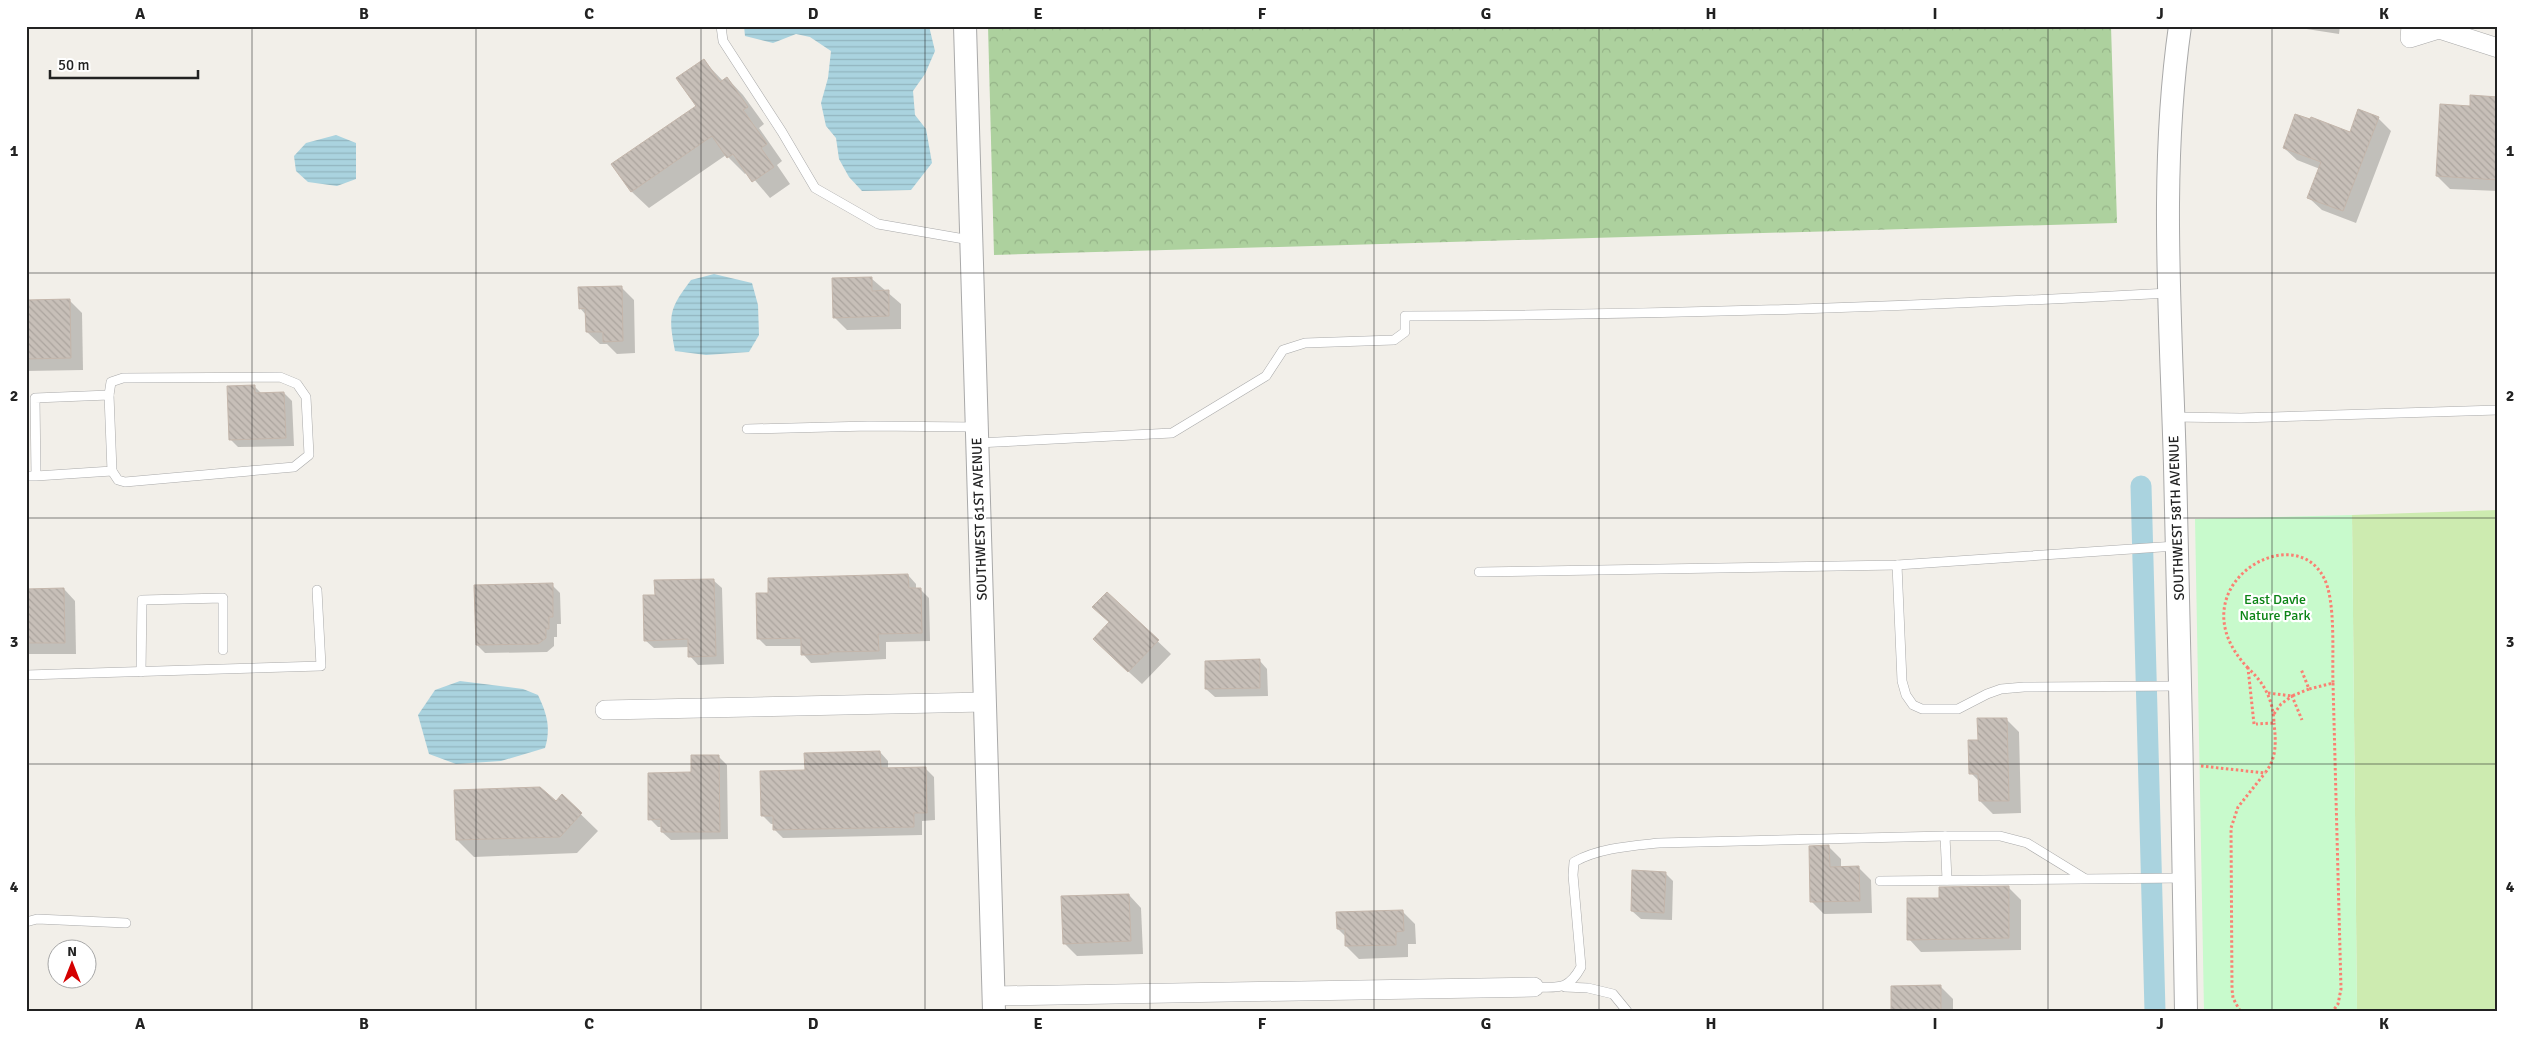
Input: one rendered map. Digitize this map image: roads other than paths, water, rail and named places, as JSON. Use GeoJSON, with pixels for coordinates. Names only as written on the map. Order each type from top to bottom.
{"type":"FeatureCollection","features":[{"type":"Feature","properties":{"kind":"street","name":"SOUTHWEST 61ST AVENUE"},"geometry":{"type":"LineString","coordinates":[[965,26],[994,1004]]}},
{"type":"Feature","properties":{"kind":"street","name":"SOUTHWEST 58TH AVENUE"},"geometry":{"type":"LineString","coordinates":[[2180,26],[2170,126],[2170,293],[2174,417],[2170,546],[2170,686],[2183,878],[2186,1011]]}},
{"type":"Feature","properties":{"kind":"street"},"geometry":{"type":"LineString","coordinates":[[2411,26],[2410,38],[2439,29],[2498,48]]}},
{"type":"Feature","properties":{"kind":"street"},"geometry":{"type":"LineString","coordinates":[[605,710],[984,702]]}},
{"type":"Feature","properties":{"kind":"street"},"geometry":{"type":"LineString","coordinates":[[994,1004],[1534,987]]}},
{"type":"Feature","properties":{"kind":"lane"},"geometry":{"type":"LineString","coordinates":[[721,26],[723,41],[815,188],[878,224],[970,240]]}},
{"type":"Feature","properties":{"kind":"lane"},"geometry":{"type":"LineString","coordinates":[[747,429],[869,426],[976,435],[1172,433],[1266,376],[1283,350],[1305,342],[1394,340],[1405,332],[1405,316],[1525,316],[1970,303],[2170,293]]}},
{"type":"Feature","properties":{"kind":"lane"},"geometry":{"type":"LineString","coordinates":[[280,377],[297,384],[306,397],[310,455],[294,468],[125,482],[118,480],[112,471],[109,395],[111,382],[123,378],[280,377]]}},
{"type":"Feature","properties":{"kind":"lane"},"geometry":{"type":"LineString","coordinates":[[36,476],[35,398],[109,395]]}},
{"type":"Feature","properties":{"kind":"lane"},"geometry":{"type":"LineString","coordinates":[[2174,417],[2241,418],[2498,410]]}},
{"type":"Feature","properties":{"kind":"lane"},"geometry":{"type":"LineString","coordinates":[[26,476],[112,471]]}},
{"type":"Feature","properties":{"kind":"lane"},"geometry":{"type":"LineString","coordinates":[[1479,572],[1897,565],[2170,546]]}},
{"type":"Feature","properties":{"kind":"lane"},"geometry":{"type":"LineString","coordinates":[[1897,565],[1902,681],[1906,695],[1913,705],[1922,709],[1958,709],[1994,692],[2024,687],[2170,686]]}},
{"type":"Feature","properties":{"kind":"lane"},"geometry":{"type":"LineString","coordinates":[[26,675],[321,666],[317,590]]}},
{"type":"Feature","properties":{"kind":"lane"},"geometry":{"type":"LineString","coordinates":[[141,672],[142,600],[223,598],[223,650]]}},
{"type":"Feature","properties":{"kind":"lane"},"geometry":{"type":"LineString","coordinates":[[1945,836],[1946,880]]}},
{"type":"Feature","properties":{"kind":"lane"},"geometry":{"type":"LineString","coordinates":[[1565,987],[1575,979],[1581,967],[1574,862],[1584,857],[1628,847],[1659,843],[2000,836],[2027,843],[2084,878]]}},
{"type":"Feature","properties":{"kind":"lane"},"geometry":{"type":"LineString","coordinates":[[1880,881],[2183,878]]}},
{"type":"Feature","properties":{"kind":"lane"},"geometry":{"type":"LineString","coordinates":[[26,922],[37,919],[126,923]]}},
{"type":"Feature","properties":{"kind":"lane"},"geometry":{"type":"LineString","coordinates":[[1534,987],[1588,988],[1613,994],[1628,1011]]}},
{"type":"Feature","properties":{"kind":"water"},"geometry":{"type":"Polygon","coordinates":[[[744,26],[929,26],[935,51],[925,74],[913,91],[915,115],[926,129],[932,163],[911,190],[862,191],[849,177],[839,159],[836,138],[826,126],[821,103],[828,78],[831,51],[810,37],[796,34],[773,43],[745,36],[744,26]]]}},
{"type":"Feature","properties":{"kind":"water"},"geometry":{"type":"Polygon","coordinates":[[[336,135],[356,143],[356,179],[337,186],[308,182],[296,171],[294,156],[306,143],[336,135]]]}},
{"type":"Feature","properties":{"kind":"water"},"geometry":{"type":"Polygon","coordinates":[[[714,274],[752,283],[758,305],[759,335],[749,352],[706,355],[675,351],[671,320],[678,298],[691,280],[714,274]]]}},
{"type":"Feature","properties":{"kind":"water"},"geometry":{"type":"Polygon","coordinates":[[[460,681],[523,689],[538,695],[544,708],[548,727],[545,748],[501,761],[456,764],[429,754],[418,715],[435,690],[460,681]]]}},
{"type":"Feature","properties":{"kind":"waterway"},"geometry":{"type":"LineString","coordinates":[[2141,486],[2155,1011]]}},
{"type":"Feature","properties":{"kind":"park label","name":"East Davie Nature Park"},"geometry":{"type":"Point","coordinates":[2275,608]}}]}
